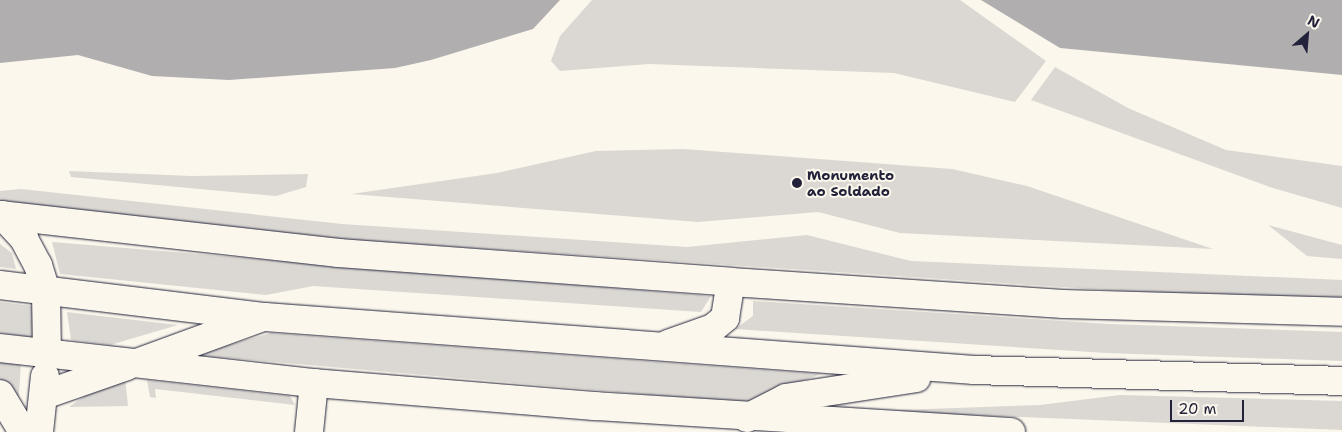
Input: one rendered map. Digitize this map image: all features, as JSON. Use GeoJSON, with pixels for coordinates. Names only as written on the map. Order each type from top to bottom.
{"type":"FeatureCollection","features":[{"type":"Feature","properties":{"kind":"main road"},"geometry":{"type":"LineString","coordinates":[[1,215],[339,253],[731,282],[1064,304],[1342,312]]}},
{"type":"Feature","properties":{"kind":"main road"},"geometry":{"type":"LineString","coordinates":[[1,215],[24,239],[46,291],[47,353],[39,432]]}},
{"type":"Feature","properties":{"kind":"main road"},"geometry":{"type":"LineString","coordinates":[[660,347],[713,328],[724,318],[731,282]]}},
{"type":"Feature","properties":{"kind":"main road"},"geometry":{"type":"LineString","coordinates":[[0,285],[265,317],[974,370],[1342,381]]}},
{"type":"Feature","properties":{"kind":"main road"},"geometry":{"type":"LineString","coordinates":[[44,395],[265,317]]}},
{"type":"Feature","properties":{"kind":"main road"},"geometry":{"type":"LineString","coordinates":[[0,348],[314,383],[740,425],[1011,432]]}},
{"type":"Feature","properties":{"kind":"main road"},"geometry":{"type":"LineString","coordinates":[[740,425],[786,398],[814,392],[974,370]]}},
{"type":"Feature","properties":{"kind":"main road"},"geometry":{"type":"LineString","coordinates":[[309,432],[314,383]]}},
{"type":"Feature","properties":{"kind":"main road"},"geometry":{"type":"LineString","coordinates":[[0,394],[23,432]]}},
{"type":"Feature","properties":{"kind":"shaded area"},"geometry":{"type":"Polygon","coordinates":[[[0,0],[560,0],[533,29],[431,60],[395,68],[229,80],[152,76],[78,55],[0,63],[0,0]]]}},
{"type":"Feature","properties":{"kind":"shaded area"},"geometry":{"type":"Polygon","coordinates":[[[592,0],[960,0],[1046,61],[1015,102],[894,73],[649,64],[560,71],[551,61],[560,36],[592,0]]]}},
{"type":"Feature","properties":{"kind":"shaded area"},"geometry":{"type":"Polygon","coordinates":[[[981,0],[1342,0],[1342,75],[1060,48],[981,0]]]}},
{"type":"Feature","properties":{"kind":"shaded area"},"geometry":{"type":"Polygon","coordinates":[[[1055,67],[1128,108],[1226,150],[1342,166],[1342,208],[1273,188],[1031,100],[1055,67]]]}},
{"type":"Feature","properties":{"kind":"shaded area"},"geometry":{"type":"Polygon","coordinates":[[[683,149],[952,169],[1027,186],[1213,249],[900,233],[818,212],[698,222],[351,194],[497,173],[596,151],[683,149]]]}},
{"type":"Feature","properties":{"kind":"shaded area"},"geometry":{"type":"Polygon","coordinates":[[[69,171],[191,176],[308,174],[306,187],[276,196],[71,177],[69,171]]]}},
{"type":"Feature","properties":{"kind":"shaded area"},"geometry":{"type":"Polygon","coordinates":[[[21,189],[342,224],[687,247],[807,235],[911,261],[1342,280],[1342,298],[1154,293],[352,240],[0,202],[0,191],[21,189]]]}},
{"type":"Feature","properties":{"kind":"shaded area"},"geometry":{"type":"Polygon","coordinates":[[[1268,225],[1342,245],[1342,259],[1307,256],[1268,225]]]}},
{"type":"Feature","properties":{"kind":"shaded area"},"geometry":{"type":"Polygon","coordinates":[[[52,242],[711,296],[701,312],[313,286],[266,295],[60,274],[52,242]]]}},
{"type":"Feature","properties":{"kind":"shaded area"},"geometry":{"type":"Polygon","coordinates":[[[0,244],[12,253],[16,269],[0,267],[0,244]]]}},
{"type":"Feature","properties":{"kind":"shaded area"},"geometry":{"type":"Polygon","coordinates":[[[753,301],[1109,324],[1342,332],[1342,361],[1106,353],[735,329],[753,316],[753,301]]]}},
{"type":"Feature","properties":{"kind":"shaded area"},"geometry":{"type":"Polygon","coordinates":[[[0,302],[33,306],[39,338],[0,333],[0,302]]]}},
{"type":"Feature","properties":{"kind":"shaded area"},"geometry":{"type":"Polygon","coordinates":[[[67,312],[178,325],[110,345],[71,340],[67,312]]]}},
{"type":"Feature","properties":{"kind":"shaded area"},"geometry":{"type":"Polygon","coordinates":[[[271,333],[821,374],[744,403],[193,355],[271,333]]]}},
{"type":"Feature","properties":{"kind":"shaded area"},"geometry":{"type":"Polygon","coordinates":[[[0,359],[21,361],[18,411],[0,381],[0,359]]]}},
{"type":"Feature","properties":{"kind":"shaded area"},"geometry":{"type":"Polygon","coordinates":[[[125,377],[128,406],[69,407],[86,395],[125,377]]]}},
{"type":"Feature","properties":{"kind":"shaded area"},"geometry":{"type":"Polygon","coordinates":[[[147,380],[290,396],[295,405],[155,389],[156,398],[150,397],[147,380]]]}},
{"type":"Feature","properties":{"kind":"shaded area"},"geometry":{"type":"Polygon","coordinates":[[[1120,395],[1342,401],[1342,430],[871,411],[1040,405],[1120,395]]]}},
{"type":"Feature","properties":{"kind":"place","name":"Monumento ao Soldado"},"geometry":{"type":"Point","coordinates":[797,183]}}]}
